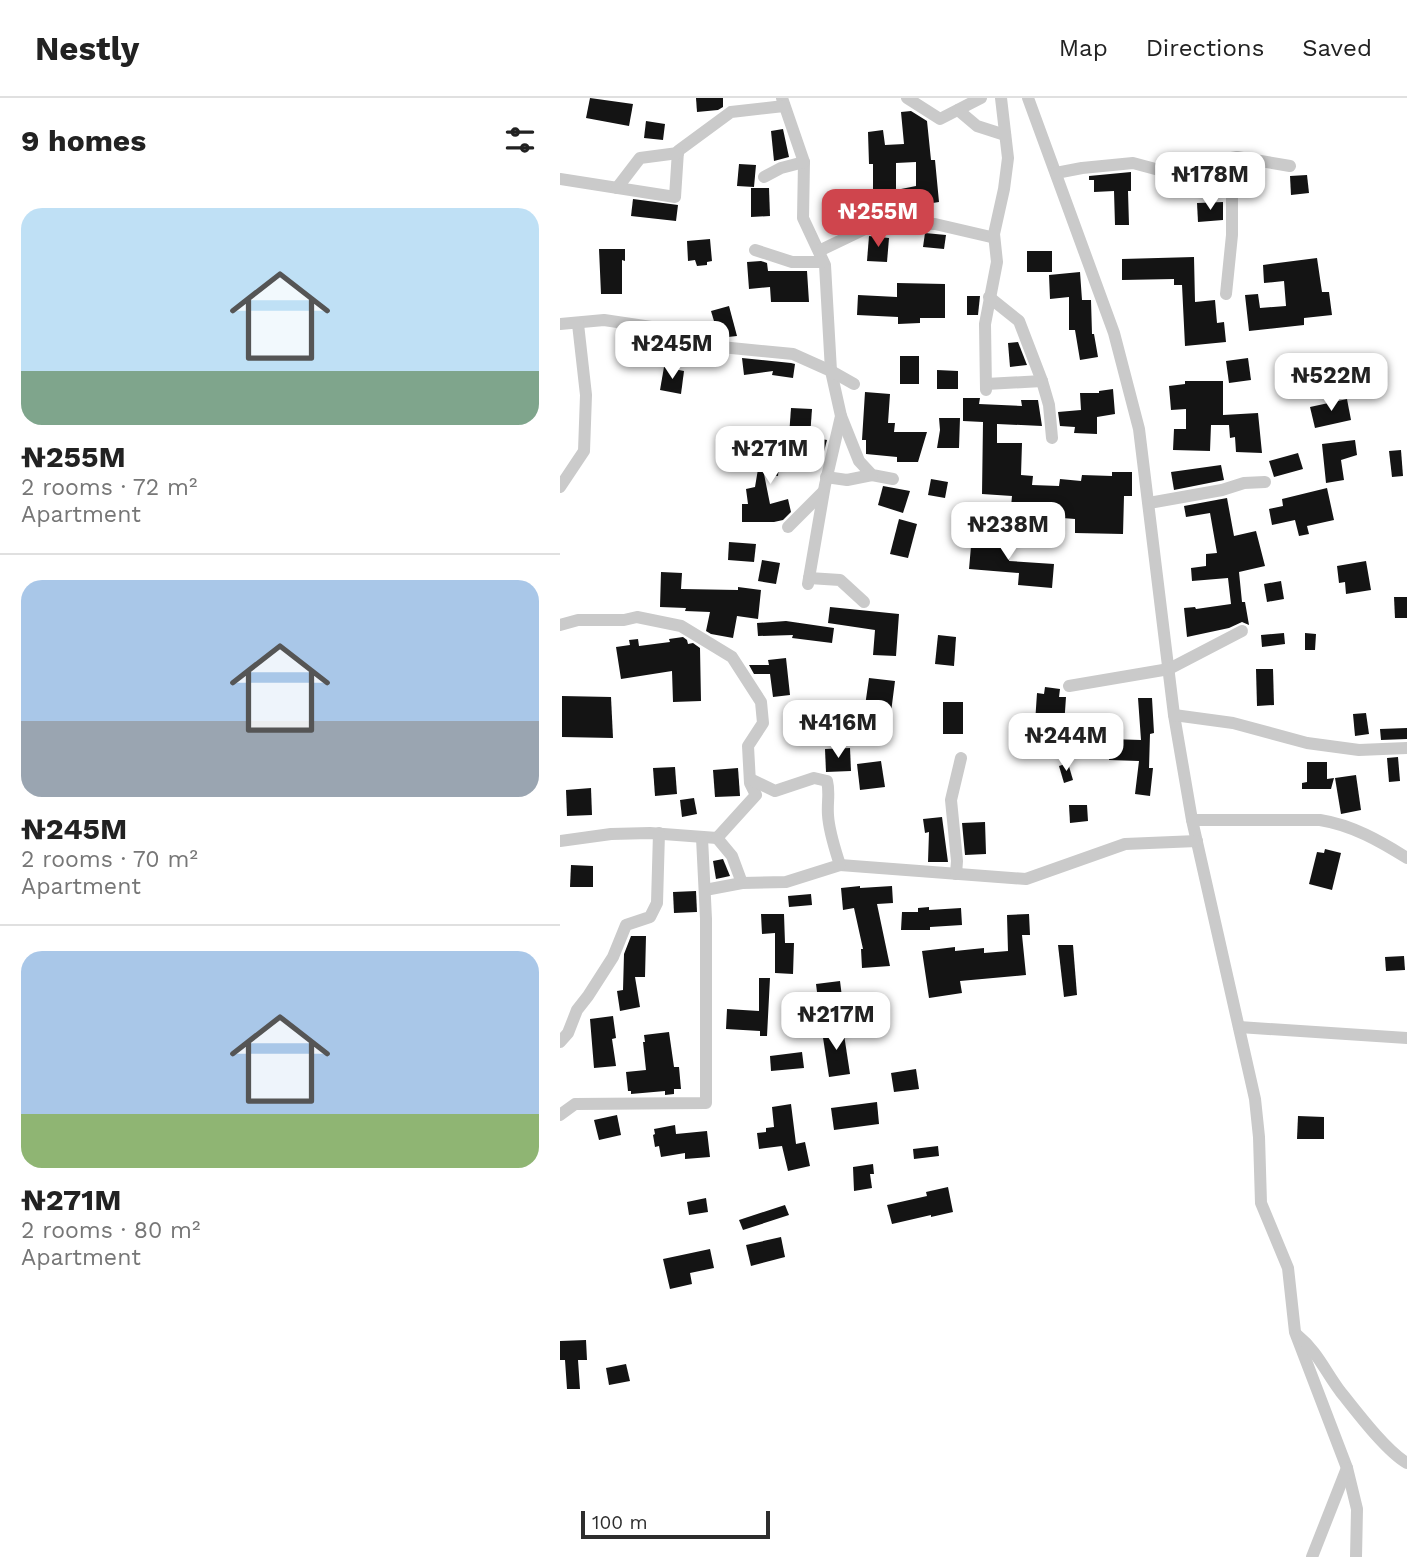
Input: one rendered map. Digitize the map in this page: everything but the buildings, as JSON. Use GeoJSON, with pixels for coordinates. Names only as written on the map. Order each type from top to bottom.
{"type":"FeatureCollection","features":[{"type":"Feature","properties":{"kind":"street"},"geometry":{"type":"LineString","coordinates":[[907,98],[940,119],[981,98]]}},
{"type":"Feature","properties":{"kind":"street"},"geometry":{"type":"LineString","coordinates":[[1001,98],[1008,158],[994,234],[997,262],[985,324],[986,387],[1042,381]]}},
{"type":"Feature","properties":{"kind":"street"},"geometry":{"type":"LineString","coordinates":[[1028,98],[1114,333],[1139,429],[1174,715],[1192,820],[1255,1099],[1261,1203],[1288,1268],[1294,1332],[1347,1468],[1357,1509],[1356,1557]]}},
{"type":"Feature","properties":{"kind":"street"},"geometry":{"type":"LineString","coordinates":[[617,188],[640,158],[678,153],[731,112],[783,102],[804,162],[803,218],[821,256],[828,284],[831,370],[841,416],[859,461],[872,475]]}},
{"type":"Feature","properties":{"kind":"street"},"geometry":{"type":"LineString","coordinates":[[958,110],[977,126],[1005,135]]}},
{"type":"Feature","properties":{"kind":"street"},"geometry":{"type":"LineString","coordinates":[[561,179],[675,197],[678,153]]}},
{"type":"Feature","properties":{"kind":"street"},"geometry":{"type":"LineString","coordinates":[[1210,162],[1237,157],[1290,166]]}},
{"type":"Feature","properties":{"kind":"street"},"geometry":{"type":"LineString","coordinates":[[1056,173],[1082,167],[1133,163],[1159,170],[1204,160],[1219,166],[1232,180],[1232,235],[1226,294]]}},
{"type":"Feature","properties":{"kind":"street"},"geometry":{"type":"LineString","coordinates":[[764,177],[781,167],[804,162]]}},
{"type":"Feature","properties":{"kind":"street"},"geometry":{"type":"LineString","coordinates":[[755,250],[792,262],[821,256],[875,224],[935,224],[979,235],[991,237],[994,234]]}},
{"type":"Feature","properties":{"kind":"street"},"geometry":{"type":"LineString","coordinates":[[989,297],[1019,321],[1049,405],[1052,438]]}},
{"type":"Feature","properties":{"kind":"street"},"geometry":{"type":"LineString","coordinates":[[560,324],[604,320],[678,331],[701,345],[781,352],[831,370],[854,384]]}},
{"type":"Feature","properties":{"kind":"street"},"geometry":{"type":"LineString","coordinates":[[560,487],[584,451],[586,395],[578,324]]}},
{"type":"Feature","properties":{"kind":"street"},"geometry":{"type":"LineString","coordinates":[[841,416],[826,477],[808,581],[840,580],[864,602]]}},
{"type":"Feature","properties":{"kind":"street"},"geometry":{"type":"LineString","coordinates":[[826,477],[847,480],[872,475],[893,480]]}},
{"type":"Feature","properties":{"kind":"street"},"geometry":{"type":"LineString","coordinates":[[1149,503],[1222,491],[1244,483],[1265,482]]}},
{"type":"Feature","properties":{"kind":"street"},"geometry":{"type":"LineString","coordinates":[[788,527],[823,492]]}},
{"type":"Feature","properties":{"kind":"street"},"geometry":{"type":"LineString","coordinates":[[560,625],[579,620],[624,620],[637,617],[681,626],[732,657],[761,702],[763,723],[748,746],[750,779],[756,795],[717,838],[611,834],[560,841]]}},
{"type":"Feature","properties":{"kind":"street"},"geometry":{"type":"LineString","coordinates":[[1069,686],[1169,669],[1242,631]]}},
{"type":"Feature","properties":{"kind":"street"},"geometry":{"type":"LineString","coordinates":[[1174,715],[1233,723],[1307,743],[1359,750],[1407,748]]}},
{"type":"Feature","properties":{"kind":"street"},"geometry":{"type":"LineString","coordinates":[[956,874],[951,800],[961,758]]}},
{"type":"Feature","properties":{"kind":"street"},"geometry":{"type":"LineString","coordinates":[[750,779],[775,791],[814,778],[827,781],[831,795],[827,813],[840,865]]}},
{"type":"Feature","properties":{"kind":"street"},"geometry":{"type":"LineString","coordinates":[[1192,820],[1320,820],[1340,823],[1379,841],[1407,858]]}},
{"type":"Feature","properties":{"kind":"street"},"geometry":{"type":"LineString","coordinates":[[560,1042],[568,1032],[576,1010],[613,957],[626,925],[650,917],[657,903],[659,834]]}},
{"type":"Feature","properties":{"kind":"street"},"geometry":{"type":"LineString","coordinates":[[560,1115],[575,1104],[706,1103],[705,890],[702,838]]}},
{"type":"Feature","properties":{"kind":"street"},"geometry":{"type":"LineString","coordinates":[[717,838],[732,856],[742,883]]}},
{"type":"Feature","properties":{"kind":"street"},"geometry":{"type":"LineString","coordinates":[[705,890],[742,883],[786,882],[840,865],[1026,879],[1125,844],[1197,841]]}},
{"type":"Feature","properties":{"kind":"street"},"geometry":{"type":"LineString","coordinates":[[1239,1027],[1407,1038]]}},
{"type":"Feature","properties":{"kind":"street"},"geometry":{"type":"LineString","coordinates":[[1294,1332],[1312,1346],[1340,1390],[1390,1448],[1407,1463]]}},
{"type":"Feature","properties":{"kind":"street"},"geometry":{"type":"LineString","coordinates":[[1312,1557],[1347,1468]]}}]}
